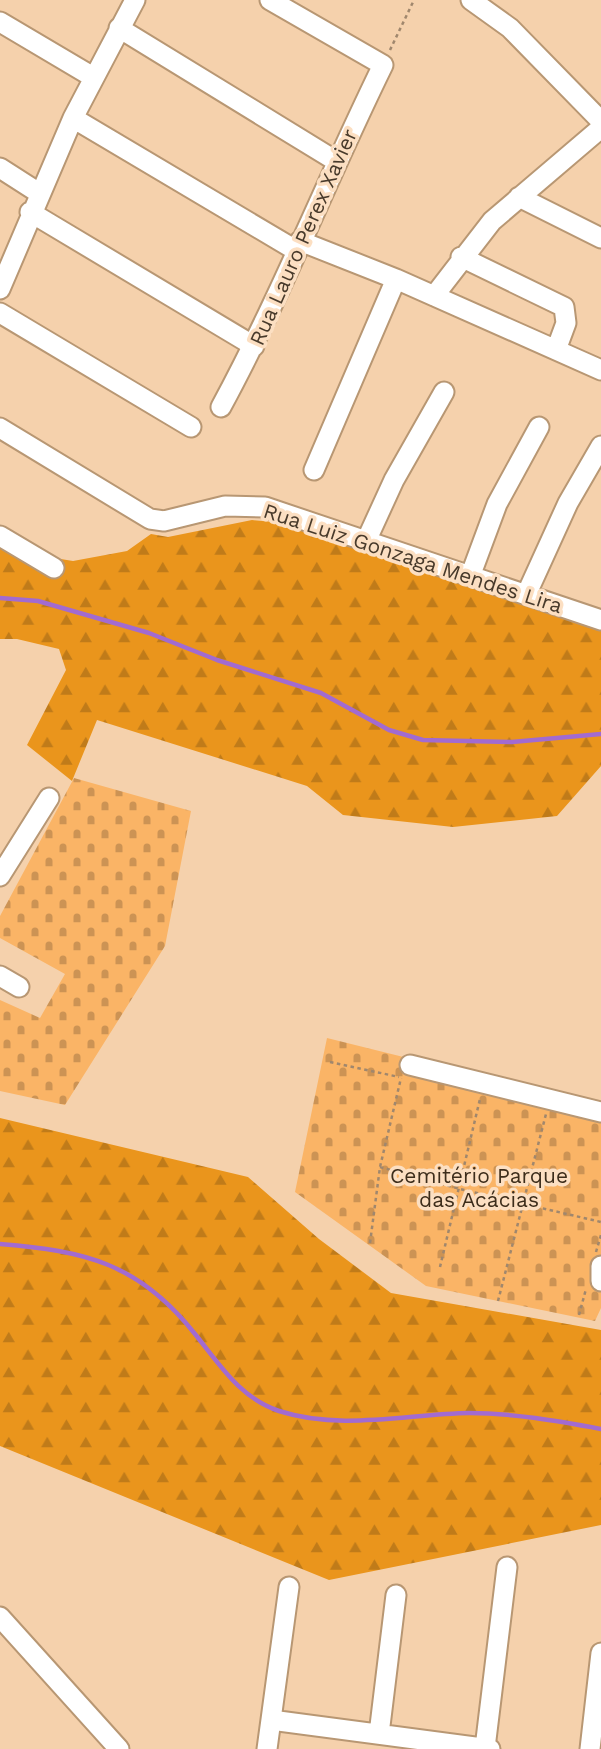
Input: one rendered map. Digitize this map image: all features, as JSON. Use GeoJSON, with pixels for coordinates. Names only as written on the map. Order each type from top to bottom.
{"type":"FeatureCollection","features":[{"type":"Feature","properties":{"kind":"street"},"geometry":{"type":"LineString","coordinates":[[0,289],[30,212],[73,118],[135,0]]}},
{"type":"Feature","properties":{"kind":"street"},"geometry":{"type":"LineString","coordinates":[[270,0],[383,65]]}},
{"type":"Feature","properties":{"kind":"street"},"geometry":{"type":"LineString","coordinates":[[471,0],[510,28],[601,121]]}},
{"type":"Feature","properties":{"kind":"street"},"geometry":{"type":"LineString","coordinates":[[0,22],[93,77]]}},
{"type":"Feature","properties":{"kind":"street"},"geometry":{"type":"LineString","coordinates":[[119,28],[336,161]]}},
{"type":"Feature","properties":{"kind":"street","name":"Rua Lauro Perex Xavier"},"geometry":{"type":"LineString","coordinates":[[221,407],[254,346],[336,161],[383,65]]}},
{"type":"Feature","properties":{"kind":"street"},"geometry":{"type":"LineString","coordinates":[[73,118],[299,246],[396,279],[601,370]]}},
{"type":"Feature","properties":{"kind":"street"},"geometry":{"type":"LineString","coordinates":[[434,296],[461,257],[492,220],[601,128]]}},
{"type":"Feature","properties":{"kind":"street"},"geometry":{"type":"LineString","coordinates":[[0,168],[39,192]]}},
{"type":"Feature","properties":{"kind":"street"},"geometry":{"type":"LineString","coordinates":[[519,197],[601,238]]}},
{"type":"Feature","properties":{"kind":"street"},"geometry":{"type":"LineString","coordinates":[[30,212],[254,346]]}},
{"type":"Feature","properties":{"kind":"street"},"geometry":{"type":"LineString","coordinates":[[461,257],[558,303],[566,312],[556,350]]}},
{"type":"Feature","properties":{"kind":"street"},"geometry":{"type":"LineString","coordinates":[[314,470],[396,279]]}},
{"type":"Feature","properties":{"kind":"street"},"geometry":{"type":"LineString","coordinates":[[0,313],[191,428]]}},
{"type":"Feature","properties":{"kind":"street"},"geometry":{"type":"LineString","coordinates":[[367,539],[394,480],[444,392]]}},
{"type":"Feature","properties":{"kind":"street"},"geometry":{"type":"LineString","coordinates":[[471,574],[497,504],[539,427]]}},
{"type":"Feature","properties":{"kind":"street","name":"Rua Luiz Gonzaga Mendes Lira"},"geometry":{"type":"LineString","coordinates":[[0,428],[150,520],[164,521],[225,506],[265,507],[601,619]]}},
{"type":"Feature","properties":{"kind":"street"},"geometry":{"type":"LineString","coordinates":[[527,593],[568,503],[601,446]]}},
{"type":"Feature","properties":{"kind":"street"},"geometry":{"type":"LineString","coordinates":[[0,537],[54,568]]}},
{"type":"Feature","properties":{"kind":"street"},"geometry":{"type":"LineString","coordinates":[[3,866],[49,798]]}},
{"type":"Feature","properties":{"kind":"street"},"geometry":{"type":"LineString","coordinates":[[0,976],[19,987]]}},
{"type":"Feature","properties":{"kind":"street"},"geometry":{"type":"LineString","coordinates":[[406,1071],[601,1112]]}},
{"type":"Feature","properties":{"kind":"street"},"geometry":{"type":"LineString","coordinates":[[601,1266],[601,1281]]}},
{"type":"Feature","properties":{"kind":"street"},"geometry":{"type":"LineString","coordinates":[[271,1720],[479,1748],[507,1567]]}},
{"type":"Feature","properties":{"kind":"street"},"geometry":{"type":"LineString","coordinates":[[267,1749],[289,1587]]}},
{"type":"Feature","properties":{"kind":"street"},"geometry":{"type":"LineString","coordinates":[[379,1734],[396,1595]]}},
{"type":"Feature","properties":{"kind":"street"},"geometry":{"type":"LineString","coordinates":[[1,1620],[119,1749]]}},
{"type":"Feature","properties":{"kind":"street"},"geometry":{"type":"LineString","coordinates":[[590,1749],[601,1653]]}},
{"type":"Feature","properties":{"kind":"path"},"geometry":{"type":"LineString","coordinates":[[383,65],[414,0]]}},
{"type":"Feature","properties":{"kind":"path"},"geometry":{"type":"LineString","coordinates":[[370,1242],[380,1167],[406,1071]]}},
{"type":"Feature","properties":{"kind":"path"},"geometry":{"type":"LineString","coordinates":[[440,1267],[480,1099]]}},
{"type":"Feature","properties":{"kind":"path"},"geometry":{"type":"LineString","coordinates":[[498,1301],[547,1114]]}},
{"type":"Feature","properties":{"kind":"path"},"geometry":{"type":"LineString","coordinates":[[380,1167],[601,1222]]}},
{"type":"Feature","properties":{"kind":"green space"},"geometry":{"type":"Polygon","coordinates":[[[252,520],[284,523],[601,629],[601,766],[557,816],[453,827],[343,815],[307,786],[97,720],[72,781],[27,745],[66,670],[59,649],[17,639],[0,639],[0,541],[24,553],[73,561],[127,551],[151,534],[168,537],[252,520]]]}},
{"type":"Feature","properties":{"kind":"green space"},"geometry":{"type":"Polygon","coordinates":[[[74,778],[191,811],[165,946],[65,1105],[0,1091],[0,1000],[40,1018],[65,974],[0,938],[0,916],[74,778]]]}},
{"type":"Feature","properties":{"kind":"green space","name":"Cemitério Parque das Acácias"},"geometry":{"type":"Polygon","coordinates":[[[327,1038],[601,1106],[601,1308],[595,1321],[426,1286],[295,1192],[327,1038]]]}},
{"type":"Feature","properties":{"kind":"green space"},"geometry":{"type":"Polygon","coordinates":[[[0,1118],[248,1177],[319,1239],[391,1293],[601,1330],[601,1525],[329,1580],[0,1446],[0,1118]]]}},
{"type":"Feature","properties":{"kind":"waterway"},"geometry":{"type":"LineString","coordinates":[[0,598],[38,601],[149,633],[217,660],[321,693],[389,730],[423,740],[512,742],[601,734]]}},
{"type":"Feature","properties":{"kind":"waterway"},"geometry":{"type":"LineString","coordinates":[[0,1244],[84,1257],[131,1276],[174,1310],[222,1369],[242,1389],[253,1398],[279,1411],[302,1417],[350,1421],[486,1413],[601,1429]]}}]}
